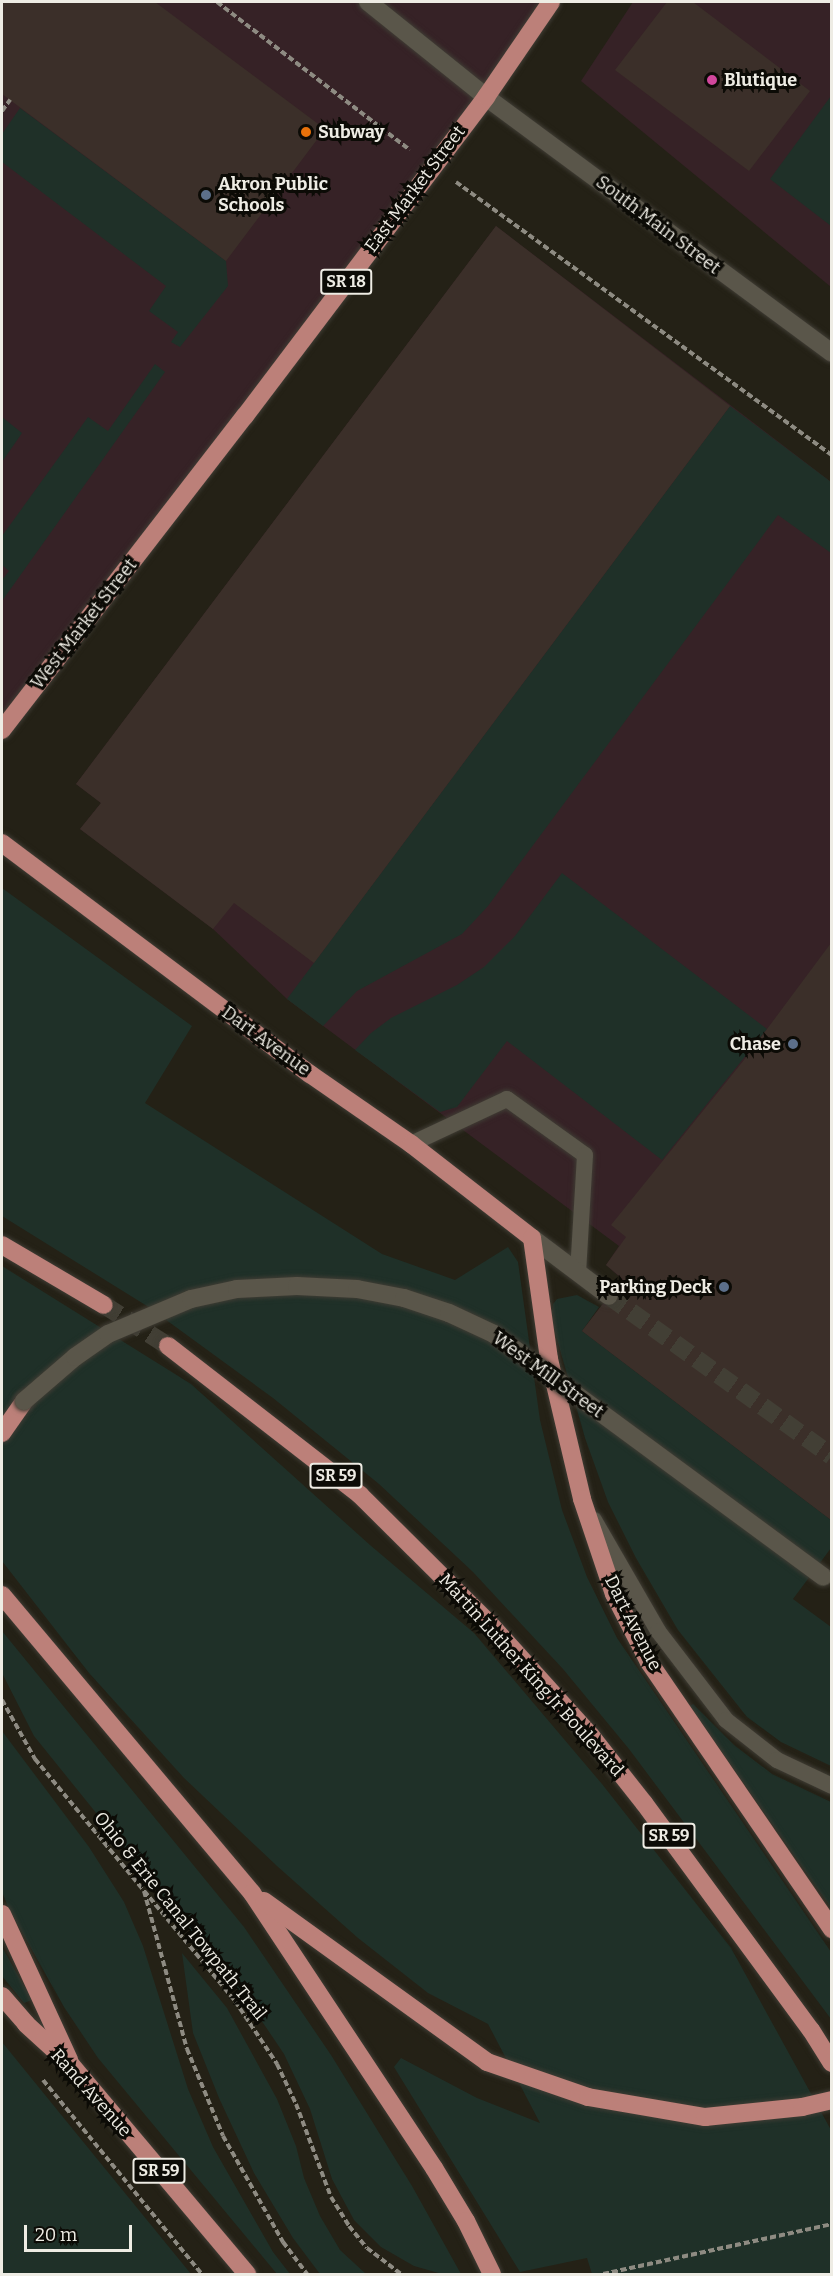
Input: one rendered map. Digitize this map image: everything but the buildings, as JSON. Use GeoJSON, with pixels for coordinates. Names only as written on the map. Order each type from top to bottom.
{"type":"FeatureCollection","features":[{"type":"Feature","properties":{"kind":"main road","name":"East Market Street"},"geometry":{"type":"LineString","coordinates":[[167,518],[432,165],[486,97],[551,2]]}},
{"type":"Feature","properties":{"kind":"main road","name":"West Market Street"},"geometry":{"type":"LineString","coordinates":[[2,730],[167,518]]}},
{"type":"Feature","properties":{"kind":"main road","name":"Dart Avenue"},"geometry":{"type":"LineString","coordinates":[[2,843],[301,1067],[411,1144],[532,1238],[549,1359],[582,1499],[614,1594],[649,1662],[831,1929]]}},
{"type":"Feature","properties":{"kind":"main road"},"geometry":{"type":"LineString","coordinates":[[2,1245],[104,1305]]}},
{"type":"Feature","properties":{"kind":"main road","name":"Martin Luther King Jr Boulevard"},"geometry":{"type":"LineString","coordinates":[[168,1346],[360,1495],[489,1623],[591,1736],[644,1803],[804,2020],[831,2063]]}},
{"type":"Feature","properties":{"kind":"main road"},"geometry":{"type":"LineString","coordinates":[[2,1433],[24,1401]]}},
{"type":"Feature","properties":{"kind":"main road"},"geometry":{"type":"LineString","coordinates":[[2,1595],[252,1893],[434,2168],[466,2221],[492,2274]]}},
{"type":"Feature","properties":{"kind":"main road"},"geometry":{"type":"LineString","coordinates":[[252,1893],[488,2062],[588,2097],[705,2117],[802,2107],[831,2100]]}},
{"type":"Feature","properties":{"kind":"main road"},"geometry":{"type":"LineString","coordinates":[[2,1914],[72,2066]]}},
{"type":"Feature","properties":{"kind":"main road","name":"Rand Avenue"},"geometry":{"type":"LineString","coordinates":[[2,1996],[26,2025],[72,2066],[248,2274]]}},
{"type":"Feature","properties":{"kind":"street","name":"South Main Street"},"geometry":{"type":"LineString","coordinates":[[368,2],[486,97],[831,353]]}},
{"type":"Feature","properties":{"kind":"street","name":"Dart Avenue"},"geometry":{"type":"LineString","coordinates":[[532,1238],[609,1296]]}},
{"type":"Feature","properties":{"kind":"street","name":"West Mill Street"},"geometry":{"type":"LineString","coordinates":[[2,1416],[24,1401],[75,1357],[108,1334],[191,1299],[237,1290],[297,1286],[357,1290],[404,1298],[449,1313],[494,1334],[828,1583]]}},
{"type":"Feature","properties":{"kind":"lane"},"geometry":{"type":"LineString","coordinates":[[411,1144],[507,1099],[585,1155],[578,1272]]}},
{"type":"Feature","properties":{"kind":"lane"},"geometry":{"type":"LineString","coordinates":[[582,1499],[658,1631],[726,1720],[777,1760],[831,1786]]}},
{"type":"Feature","properties":{"kind":"path"},"geometry":{"type":"LineString","coordinates":[[217,2],[369,120],[831,455]]}},
{"type":"Feature","properties":{"kind":"path"},"geometry":{"type":"LineString","coordinates":[[2,111],[10,100]]}},
{"type":"Feature","properties":{"kind":"path","name":"Ohio & Erie Canal Towpath Trail"},"geometry":{"type":"LineString","coordinates":[[2,1700],[35,1759],[235,2001],[277,2064],[296,2104],[331,2197],[348,2226],[367,2248],[392,2270],[401,2274]]}},
{"type":"Feature","properties":{"kind":"path"},"geometry":{"type":"LineString","coordinates":[[143,1888],[187,2049],[223,2136],[283,2242],[307,2274]]}},
{"type":"Feature","properties":{"kind":"path"},"geometry":{"type":"LineString","coordinates":[[35,2071],[202,2274]]}},
{"type":"Feature","properties":{"kind":"path"},"geometry":{"type":"LineString","coordinates":[[603,2274],[831,2224]]}},
{"type":"Feature","properties":{"kind":"shaded area"},"geometry":{"type":"Polygon","coordinates":[[[2,2],[551,2],[2,730],[2,2]]]}},
{"type":"Feature","properties":{"kind":"shaded area"},"geometry":{"type":"Polygon","coordinates":[[[633,2],[831,2],[831,287],[581,81],[633,2]]]}},
{"type":"Feature","properties":{"kind":"shaded area"},"geometry":{"type":"Polygon","coordinates":[[[496,226],[831,482],[831,1520],[582,1331],[622,1279],[606,1265],[619,1246],[287,999],[213,929],[80,829],[101,803],[76,784],[496,226]]]}},
{"type":"Feature","properties":{"kind":"green space"},"geometry":{"type":"Polygon","coordinates":[[[831,96],[832,226],[770,179],[831,96]]]}},
{"type":"Feature","properties":{"kind":"green space"},"geometry":{"type":"Polygon","coordinates":[[[20,108],[226,261],[228,286],[180,347],[171,342],[178,332],[149,311],[166,286],[2,162],[2,134],[20,108]]]}},
{"type":"Feature","properties":{"kind":"green space"},"geometry":{"type":"Polygon","coordinates":[[[155,364],[165,372],[2,601],[2,580],[9,571],[2,565],[2,536],[88,417],[108,431],[155,364]]]}},
{"type":"Feature","properties":{"kind":"green space"},"geometry":{"type":"Polygon","coordinates":[[[730,406],[831,482],[831,553],[778,515],[488,906],[462,934],[357,991],[323,1026],[287,999],[730,406]]]}},
{"type":"Feature","properties":{"kind":"green space"},"geometry":{"type":"Polygon","coordinates":[[[2,417],[22,433],[2,462],[2,417]]]}},
{"type":"Feature","properties":{"kind":"green space"},"geometry":{"type":"Polygon","coordinates":[[[562,873],[767,1029],[662,1160],[507,1041],[457,1107],[440,1112],[355,1050],[371,1033],[391,1018],[457,985],[484,967],[515,936],[562,873]]]}},
{"type":"Feature","properties":{"kind":"green space"},"geometry":{"type":"Polygon","coordinates":[[[2,888],[192,1026],[145,1103],[382,1254],[455,1280],[508,1247],[518,1262],[540,1420],[562,1510],[587,1577],[617,1638],[831,1952],[831,2019],[629,1749],[563,1669],[473,1572],[379,1484],[273,1398],[147,1306],[2,1216],[2,888]]]}},
{"type":"Feature","properties":{"kind":"green space"},"geometry":{"type":"Polygon","coordinates":[[[2,1266],[191,1384],[370,1545],[474,1633],[602,1784],[731,1948],[831,2130],[831,2274],[592,2274],[587,2258],[520,2272],[394,2067],[401,2058],[477,2098],[540,2123],[488,2024],[428,1993],[358,1938],[277,1866],[184,1778],[89,1673],[2,1561],[2,1266]]]}},
{"type":"Feature","properties":{"kind":"green space"},"geometry":{"type":"Polygon","coordinates":[[[577,1295],[599,1307],[582,1331],[831,1520],[831,1548],[793,1599],[831,1627],[831,1766],[781,1742],[747,1717],[678,1630],[636,1558],[608,1502],[585,1438],[551,1318],[553,1304],[557,1299],[577,1295]]]}},
{"type":"Feature","properties":{"kind":"green space"},"geometry":{"type":"Polygon","coordinates":[[[2,1631],[244,1927],[331,2055],[412,2186],[461,2274],[442,2274],[414,2266],[381,2247],[354,2220],[332,2179],[310,2109],[284,2054],[251,2005],[34,1736],[2,1673],[2,1631]]]}},
{"type":"Feature","properties":{"kind":"green space"},"geometry":{"type":"Polygon","coordinates":[[[693,1704],[734,1745],[772,1774],[831,1802],[831,1908],[690,1706],[693,1704]]]}},
{"type":"Feature","properties":{"kind":"green space"},"geometry":{"type":"Polygon","coordinates":[[[2,1731],[89,1847],[124,1902],[143,1946],[188,2089],[213,2147],[273,2252],[290,2274],[277,2274],[98,2058],[64,2007],[9,1909],[2,1892],[2,1731]]]}},
{"type":"Feature","properties":{"kind":"green space"},"geometry":{"type":"Polygon","coordinates":[[[2,1947],[32,2000],[24,2003],[2,1976],[2,1947]]]}},
{"type":"Feature","properties":{"kind":"green space"},"geometry":{"type":"Polygon","coordinates":[[[182,1953],[227,2008],[277,2099],[296,2146],[304,2178],[320,2216],[340,2250],[366,2274],[320,2274],[293,2238],[254,2173],[219,2098],[193,2033],[182,1953]]]}},
{"type":"Feature","properties":{"kind":"green space"},"geometry":{"type":"Polygon","coordinates":[[[2,2042],[67,2122],[191,2274],[2,2274],[2,2042]]]}},
{"type":"Feature","properties":{"kind":"tunnel"},"geometry":{"type":"LineString","coordinates":[[609,1296],[832,1456]]}},
{"type":"Feature","properties":{"kind":"tunnel"},"geometry":{"type":"LineString","coordinates":[[104,1305],[168,1346]]}},
{"type":"Feature","properties":{"kind":"place","name":"Blutique"},"geometry":{"type":"Point","coordinates":[712,80]}},
{"type":"Feature","properties":{"kind":"place","name":"Subway"},"geometry":{"type":"Point","coordinates":[306,132]}},
{"type":"Feature","properties":{"kind":"place","name":"Akron Public Schools"},"geometry":{"type":"Point","coordinates":[206,195]}},
{"type":"Feature","properties":{"kind":"place","name":"Chase"},"geometry":{"type":"Point","coordinates":[793,1044]}},
{"type":"Feature","properties":{"kind":"place","name":"Parking Deck"},"geometry":{"type":"Point","coordinates":[724,1287]}}]}
